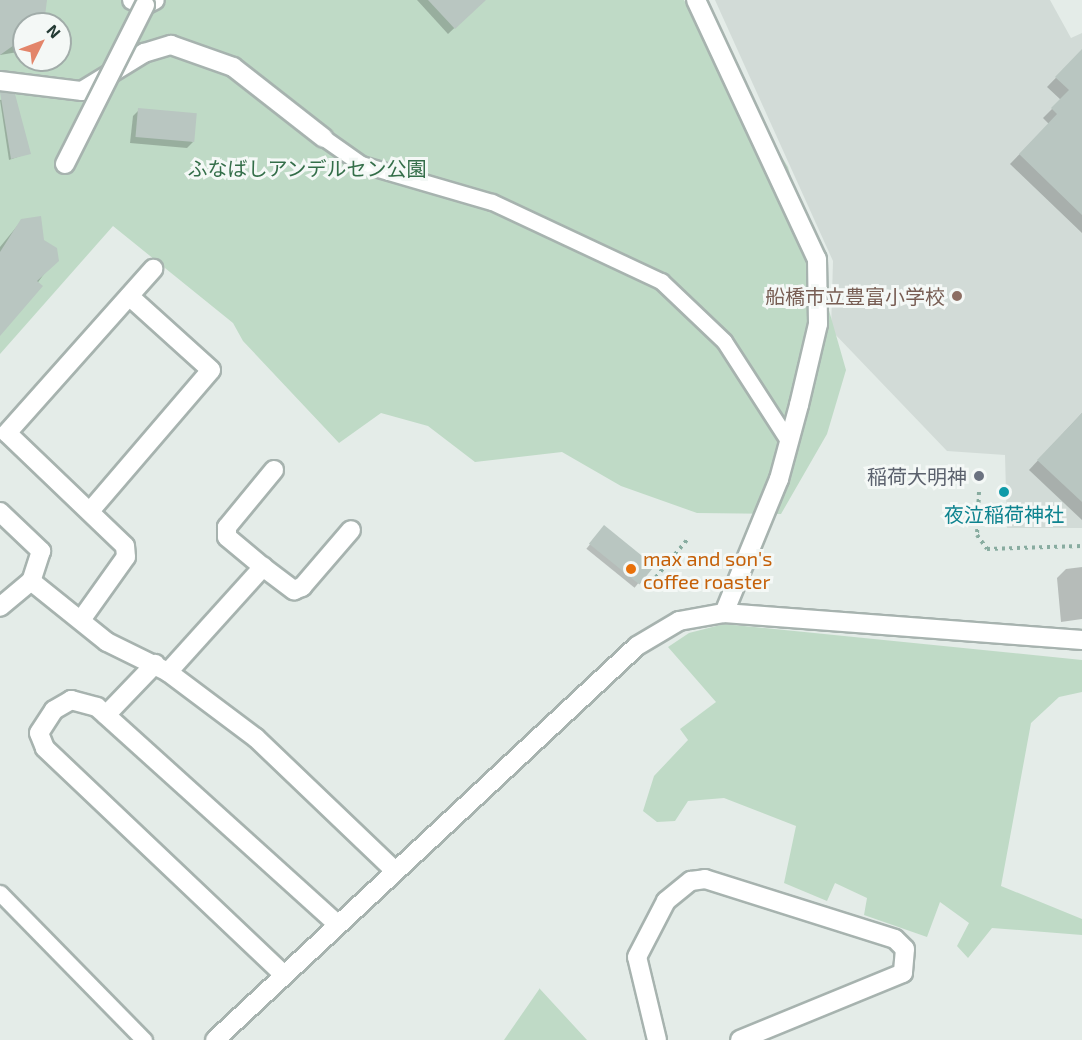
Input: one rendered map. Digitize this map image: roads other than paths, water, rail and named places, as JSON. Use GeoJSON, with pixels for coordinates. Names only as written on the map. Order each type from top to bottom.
{"type":"FeatureCollection","features":[{"type":"Feature","properties":{"kind":"street"},"geometry":{"type":"LineString","coordinates":[[696,0],[817,260],[818,324],[789,442],[724,613]]}},
{"type":"Feature","properties":{"kind":"street"},"geometry":{"type":"LineString","coordinates":[[65,164],[144,2]]}},
{"type":"Feature","properties":{"kind":"street"},"geometry":{"type":"LineString","coordinates":[[0,81],[82,91],[144,53],[171,45],[233,67],[324,138]]}},
{"type":"Feature","properties":{"kind":"street"},"geometry":{"type":"LineString","coordinates":[[81,620],[126,557],[120,537],[7,433],[153,269]]}},
{"type":"Feature","properties":{"kind":"street"},"geometry":{"type":"LineString","coordinates":[[91,510],[211,370],[129,296]]}},
{"type":"Feature","properties":{"kind":"street"},"geometry":{"type":"LineString","coordinates":[[273,470],[227,527],[227,537],[262,567],[294,590],[302,587],[351,530]]}},
{"type":"Feature","properties":{"kind":"street"},"geometry":{"type":"LineString","coordinates":[[0,512],[41,551],[31,580],[0,607]]}},
{"type":"Feature","properties":{"kind":"street"},"geometry":{"type":"LineString","coordinates":[[106,715],[162,668],[262,567]]}},
{"type":"Feature","properties":{"kind":"street"},"geometry":{"type":"LineString","coordinates":[[31,580],[107,642],[162,668],[256,738],[394,870]]}},
{"type":"Feature","properties":{"kind":"street"},"geometry":{"type":"LineString","coordinates":[[215,1040],[282,973],[637,646],[679,621],[724,613],[1082,640]]}},
{"type":"Feature","properties":{"kind":"street"},"geometry":{"type":"LineString","coordinates":[[282,973],[39,740],[47,717],[64,702],[81,700],[106,715],[336,923]]}},
{"type":"Feature","properties":{"kind":"street"},"geometry":{"type":"LineString","coordinates":[[657,1040],[637,957],[666,901],[691,881],[705,879],[895,939],[905,949],[903,973],[740,1040]]}},
{"type":"Feature","properties":{"kind":"lane"},"geometry":{"type":"LineString","coordinates":[[324,138],[361,164],[492,202],[661,281],[724,341],[789,442]]}},
{"type":"Feature","properties":{"kind":"lane"},"geometry":{"type":"LineString","coordinates":[[0,893],[144,1040]]}},
{"type":"Feature","properties":{"kind":"place","name":"船橋市立豊富小学校"},"geometry":{"type":"Point","coordinates":[957,296]}},
{"type":"Feature","properties":{"kind":"place","name":"稲荷大明神"},"geometry":{"type":"Point","coordinates":[979,476]}},
{"type":"Feature","properties":{"kind":"place","name":"夜泣稲荷神社"},"geometry":{"type":"Point","coordinates":[1004,492]}},
{"type":"Feature","properties":{"kind":"place","name":"max and son's coffee roaster"},"geometry":{"type":"Point","coordinates":[631,569]}},
{"type":"Feature","properties":{"kind":"park label","name":"ふなばしアンデルセン公園"},"geometry":{"type":"Point","coordinates":[307,168]}}]}
